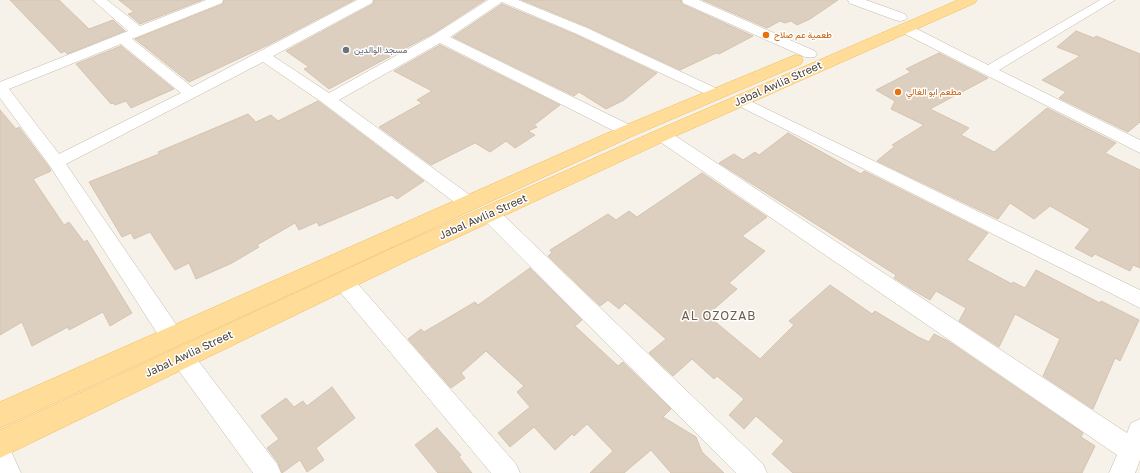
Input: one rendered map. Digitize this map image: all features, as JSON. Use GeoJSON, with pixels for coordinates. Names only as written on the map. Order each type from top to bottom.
{"type":"FeatureCollection","features":[{"type":"Feature","properties":{"kind":"main road","name":"Jabal Awlia Street"},"geometry":{"type":"LineString","coordinates":[[0,415],[344,281],[662,135],[740,101],[902,22],[938,0]]}},
{"type":"Feature","properties":{"kind":"main road","name":"Jabal Awlia Street"},"geometry":{"type":"LineString","coordinates":[[0,444],[177,347],[468,203],[628,131],[810,54],[968,0]]}},
{"type":"Feature","properties":{"kind":"street"},"geometry":{"type":"LineString","coordinates":[[98,0],[137,30]]}},
{"type":"Feature","properties":{"kind":"street"},"geometry":{"type":"LineString","coordinates":[[217,0],[137,30],[0,87],[56,162],[177,347],[268,473]]}},
{"type":"Feature","properties":{"kind":"street"},"geometry":{"type":"LineString","coordinates":[[56,162],[264,56],[367,0]]}},
{"type":"Feature","properties":{"kind":"street"},"geometry":{"type":"LineString","coordinates":[[328,100],[440,37],[497,0]]}},
{"type":"Feature","properties":{"kind":"street"},"geometry":{"type":"LineString","coordinates":[[507,0],[582,31],[717,94]]}},
{"type":"Feature","properties":{"kind":"street"},"geometry":{"type":"LineString","coordinates":[[688,0],[810,54]]}},
{"type":"Feature","properties":{"kind":"street"},"geometry":{"type":"LineString","coordinates":[[854,0],[902,22],[989,70],[1140,147]]}},
{"type":"Feature","properties":{"kind":"street"},"geometry":{"type":"LineString","coordinates":[[989,70],[1109,0]]}},
{"type":"Feature","properties":{"kind":"street"},"geometry":{"type":"LineString","coordinates":[[121,37],[191,94]]}},
{"type":"Feature","properties":{"kind":"street"},"geometry":{"type":"LineString","coordinates":[[440,37],[628,131]]}},
{"type":"Feature","properties":{"kind":"street"},"geometry":{"type":"LineString","coordinates":[[264,56],[328,100],[468,203]]}},
{"type":"Feature","properties":{"kind":"street"},"geometry":{"type":"LineString","coordinates":[[740,101],[1140,300]]}},
{"type":"Feature","properties":{"kind":"street"},"geometry":{"type":"LineString","coordinates":[[662,135],[1136,441],[1122,473]]}},
{"type":"Feature","properties":{"kind":"street"},"geometry":{"type":"LineString","coordinates":[[490,214],[754,473]]}},
{"type":"Feature","properties":{"kind":"street"},"geometry":{"type":"LineString","coordinates":[[344,281],[507,473]]}},
{"type":"Feature","properties":{"kind":"street"},"geometry":{"type":"LineString","coordinates":[[0,456],[8,473]]}},
{"type":"Feature","properties":{"kind":"building"},"geometry":{"type":"Polygon","coordinates":[[[10,0],[59,0],[89,29],[113,20],[125,31],[67,54],[65,51],[61,53],[10,0]]]}},
{"type":"Feature","properties":{"kind":"building"},"geometry":{"type":"Polygon","coordinates":[[[119,0],[202,0],[140,24],[128,14],[134,12],[119,0]]]}},
{"type":"Feature","properties":{"kind":"building"},"geometry":{"type":"Polygon","coordinates":[[[224,0],[354,0],[270,44],[189,82],[135,39],[223,4],[224,0]]]}},
{"type":"Feature","properties":{"kind":"building"},"geometry":{"type":"Polygon","coordinates":[[[374,0],[485,0],[434,33],[329,89],[304,69],[309,67],[286,51],[373,4],[374,0]]]}},
{"type":"Feature","properties":{"kind":"building"},"geometry":{"type":"Polygon","coordinates":[[[522,0],[681,0],[682,4],[753,36],[719,54],[716,53],[680,70],[588,27],[522,0]]]}},
{"type":"Feature","properties":{"kind":"building"},"geometry":{"type":"Polygon","coordinates":[[[703,0],[838,0],[810,19],[797,25],[791,21],[785,23],[780,21],[767,28],[703,0]]]}},
{"type":"Feature","properties":{"kind":"building"},"geometry":{"type":"Polygon","coordinates":[[[502,4],[576,35],[657,73],[624,100],[606,109],[579,92],[574,96],[453,37],[502,4]]]}},
{"type":"Feature","properties":{"kind":"building"},"geometry":{"type":"Polygon","coordinates":[[[1076,31],[1094,38],[1096,36],[1140,54],[1140,122],[1128,132],[1059,98],[1066,92],[1042,80],[1080,56],[1057,47],[1076,31]]]}},
{"type":"Feature","properties":{"kind":"building"},"geometry":{"type":"Polygon","coordinates":[[[440,45],[560,105],[534,125],[537,127],[528,131],[535,135],[515,148],[506,141],[490,152],[475,143],[431,165],[379,127],[422,103],[417,100],[432,91],[394,71],[440,45]]]}},
{"type":"Feature","properties":{"kind":"building"},"geometry":{"type":"Polygon","coordinates":[[[121,46],[174,89],[131,108],[126,101],[115,105],[113,103],[111,104],[76,64],[121,46]]]}},
{"type":"Feature","properties":{"kind":"building"},"geometry":{"type":"Polygon","coordinates":[[[939,53],[988,78],[930,109],[969,128],[961,135],[994,152],[1047,108],[1116,143],[1105,153],[1140,170],[1140,268],[1133,265],[1130,271],[1095,254],[1092,257],[1075,248],[1090,229],[1050,206],[1034,219],[1010,203],[998,219],[877,161],[895,146],[892,145],[924,125],[891,109],[895,101],[876,90],[911,72],[906,69],[939,53]]]}},
{"type":"Feature","properties":{"kind":"building"},"geometry":{"type":"Polygon","coordinates":[[[318,101],[424,181],[397,199],[392,195],[319,226],[317,222],[299,230],[295,223],[257,245],[259,247],[232,263],[196,279],[189,263],[175,270],[150,232],[134,239],[131,233],[122,237],[89,182],[159,154],[158,152],[248,114],[256,122],[271,115],[278,121],[318,101]]]}},
{"type":"Feature","properties":{"kind":"building"},"geometry":{"type":"Polygon","coordinates":[[[0,110],[16,129],[19,127],[49,167],[51,171],[33,179],[64,225],[69,222],[84,242],[87,240],[132,313],[110,326],[103,312],[69,330],[68,327],[32,346],[22,322],[0,335],[0,110]]]}},
{"type":"Feature","properties":{"kind":"building"},"geometry":{"type":"Polygon","coordinates":[[[788,133],[861,174],[864,171],[988,233],[967,260],[1012,284],[1013,282],[1025,288],[1036,270],[1100,303],[1101,301],[1139,320],[1120,361],[1115,358],[1093,409],[1043,376],[1060,339],[1015,314],[999,347],[959,321],[966,308],[936,291],[930,300],[894,278],[896,275],[719,163],[734,154],[743,160],[755,152],[759,155],[788,133]]]}},
{"type":"Feature","properties":{"kind":"building"},"geometry":{"type":"Polygon","coordinates":[[[702,173],[767,217],[742,236],[765,251],[729,283],[737,289],[707,315],[760,359],[794,325],[789,321],[830,285],[872,314],[875,311],[918,337],[929,342],[934,334],[948,341],[1083,433],[1081,437],[1095,446],[1082,473],[793,473],[772,454],[784,441],[756,416],[744,429],[729,415],[744,399],[717,376],[714,379],[692,359],[673,376],[649,353],[666,339],[625,303],[619,309],[608,300],[600,306],[548,256],[552,253],[550,250],[608,214],[616,220],[629,211],[637,217],[702,173]]]}},
{"type":"Feature","properties":{"kind":"building"},"geometry":{"type":"Polygon","coordinates":[[[530,268],[582,320],[575,326],[618,366],[623,362],[671,409],[663,417],[696,437],[702,452],[724,473],[671,473],[651,450],[624,473],[590,473],[613,451],[587,424],[574,436],[572,434],[555,450],[534,427],[510,447],[498,433],[530,407],[517,392],[524,386],[486,351],[461,373],[465,378],[451,388],[408,339],[421,329],[424,332],[475,302],[478,305],[530,268]]]}},
{"type":"Feature","properties":{"kind":"building"},"geometry":{"type":"Polygon","coordinates":[[[332,387],[355,418],[316,448],[324,460],[307,472],[300,460],[282,473],[278,463],[267,448],[279,439],[261,416],[286,398],[294,407],[303,401],[307,406],[332,387]]]}},
{"type":"Feature","properties":{"kind":"building"},"geometry":{"type":"Polygon","coordinates":[[[437,428],[461,455],[459,457],[472,473],[438,473],[415,445],[437,428]]]}},
{"type":"Feature","properties":{"kind":"place","name":"طعمية عم صلاح"},"geometry":{"type":"Point","coordinates":[766,35]}},
{"type":"Feature","properties":{"kind":"place","name":"مسجد الوالدين"},"geometry":{"type":"Point","coordinates":[346,50]}},
{"type":"Feature","properties":{"kind":"place","name":"مطعم ابو الغالي"},"geometry":{"type":"Point","coordinates":[898,92]}},
{"type":"Feature","properties":{"kind":"district","name":"AL OZOZAB"},"geometry":{"type":"Point","coordinates":[719,316]}}]}
